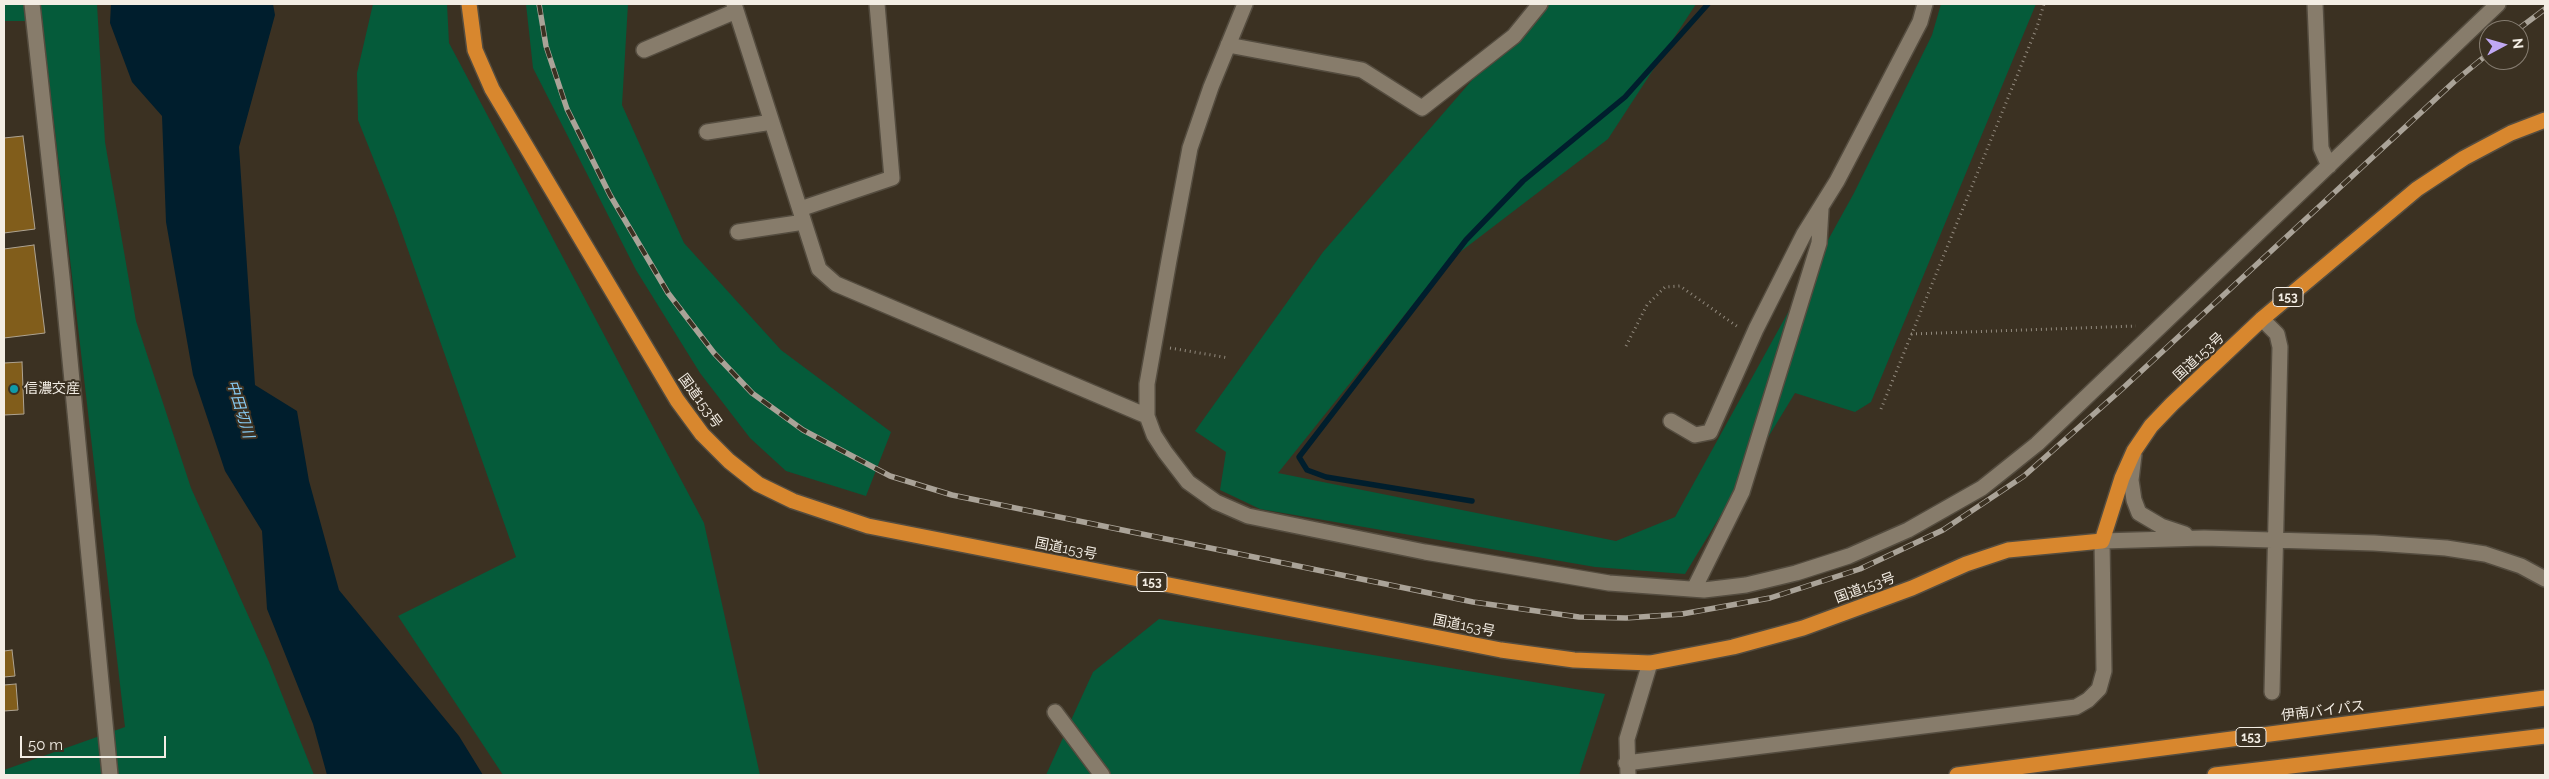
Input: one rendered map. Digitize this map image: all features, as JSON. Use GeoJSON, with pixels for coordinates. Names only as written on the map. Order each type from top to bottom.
{"type":"FeatureCollection","features":[{"type":"Feature","properties":{"kind":"highway","name":"国道153号"},"geometry":{"type":"LineString","coordinates":[[469,4],[475,50],[492,89],[677,400],[702,434],[729,461],[758,484],[793,501],[868,526],[956,545],[1501,650],[1574,660],[1650,663],[1733,647],[1802,628],[1912,588],[1966,564],[2008,550],[2102,541],[2122,478],[2134,451],[2151,426],[2172,404],[2262,319],[2417,189],[2464,158],[2511,133],[2545,120]]}},
{"type":"Feature","properties":{"kind":"highway","name":"伊南バイパス"},"geometry":{"type":"LineString","coordinates":[[1957,775],[2545,698]]}},
{"type":"Feature","properties":{"kind":"highway"},"geometry":{"type":"LineString","coordinates":[[2215,775],[2268,772],[2545,736]]}},
{"type":"Feature","properties":{"kind":"street"},"geometry":{"type":"LineString","coordinates":[[32,4],[64,297],[110,775]]}},
{"type":"Feature","properties":{"kind":"street"},"geometry":{"type":"LineString","coordinates":[[738,232],[802,216],[892,178],[877,4]]}},
{"type":"Feature","properties":{"kind":"street"},"geometry":{"type":"LineString","coordinates":[[1244,4],[1190,148],[1147,384],[1147,416],[1161,446],[1188,482],[1216,502],[1248,516],[1425,552],[1609,583],[1694,589],[1746,585],[1796,573],[1849,556],[1916,525],[1982,488],[2037,444],[2498,4]]}},
{"type":"Feature","properties":{"kind":"street"},"geometry":{"type":"LineString","coordinates":[[1228,44],[1362,70],[1422,108],[1514,36],[1540,4]]}},
{"type":"Feature","properties":{"kind":"street"},"geometry":{"type":"LineString","coordinates":[[1671,420],[1695,434],[1710,432],[1804,234],[1822,205],[1920,22],[1925,4]]}},
{"type":"Feature","properties":{"kind":"street"},"geometry":{"type":"LineString","coordinates":[[2315,4],[2321,148],[2329,166]]}},
{"type":"Feature","properties":{"kind":"street"},"geometry":{"type":"LineString","coordinates":[[644,50],[735,7],[819,269],[836,284],[1147,416]]}},
{"type":"Feature","properties":{"kind":"street"},"geometry":{"type":"LineString","coordinates":[[707,132],[772,122]]}},
{"type":"Feature","properties":{"kind":"street"},"geometry":{"type":"LineString","coordinates":[[1694,589],[1742,492],[1819,243],[1822,205]]}},
{"type":"Feature","properties":{"kind":"street"},"geometry":{"type":"LineString","coordinates":[[2262,319],[2277,334],[2280,347],[2272,692]]}},
{"type":"Feature","properties":{"kind":"street"},"geometry":{"type":"LineString","coordinates":[[2134,451],[2131,480],[2134,500],[2140,513],[2161,526],[2204,538]]}},
{"type":"Feature","properties":{"kind":"street"},"geometry":{"type":"LineString","coordinates":[[1650,663],[1627,739],[1627,769],[2076,707],[2088,700],[2099,689],[2104,671],[2102,541],[2204,538],[2374,543],[2446,548],[2485,554],[2521,566],[2545,579]]}},
{"type":"Feature","properties":{"kind":"street"},"geometry":{"type":"LineString","coordinates":[[1055,712],[1102,775]]}},
{"type":"Feature","properties":{"kind":"path"},"geometry":{"type":"LineString","coordinates":[[1881,409],[2037,27],[2044,4]]}},
{"type":"Feature","properties":{"kind":"path"},"geometry":{"type":"LineString","coordinates":[[1626,346],[1647,305],[1665,287],[1680,286],[1753,338]]}},
{"type":"Feature","properties":{"kind":"path"},"geometry":{"type":"LineString","coordinates":[[1911,334],[2162,325]]}},
{"type":"Feature","properties":{"kind":"path"},"geometry":{"type":"LineString","coordinates":[[1155,346],[1229,358]]}},
{"type":"Feature","properties":{"kind":"green space"},"geometry":{"type":"Polygon","coordinates":[[[4,4],[97,4],[105,142],[136,321],[191,488],[269,662],[314,775],[4,775],[4,770],[125,727],[42,21],[4,21],[4,4]]]}},
{"type":"Feature","properties":{"kind":"green space"},"geometry":{"type":"Polygon","coordinates":[[[373,4],[447,4],[449,43],[704,523],[760,775],[503,775],[398,616],[516,557],[395,213],[358,120],[357,73],[373,4]]]}},
{"type":"Feature","properties":{"kind":"green space"},"geometry":{"type":"Polygon","coordinates":[[[526,4],[628,4],[622,105],[684,243],[781,350],[891,432],[866,496],[786,471],[750,438],[700,373],[636,270],[533,68],[526,4]]]}},
{"type":"Feature","properties":{"kind":"green space"},"geometry":{"type":"Polygon","coordinates":[[[1538,4],[1696,4],[1608,139],[1447,262],[1278,473],[1616,541],[1675,517],[1854,193],[1932,35],[1941,4],[2036,4],[1871,402],[1855,412],[1795,393],[1685,574],[1595,567],[1260,509],[1220,490],[1226,452],[1195,431],[1323,252],[1538,4]]]}},
{"type":"Feature","properties":{"kind":"green space"},"geometry":{"type":"Polygon","coordinates":[[[1159,619],[1605,694],[1579,775],[1046,775],[1093,672],[1159,619]]]}},
{"type":"Feature","properties":{"kind":"water","name":"中田切川"},"geometry":{"type":"Polygon","coordinates":[[[111,4],[273,4],[275,15],[239,147],[255,385],[297,411],[309,481],[339,590],[459,736],[483,775],[327,775],[313,724],[267,609],[262,531],[225,471],[193,375],[166,222],[162,116],[132,82],[110,23],[111,4]]]}},
{"type":"Feature","properties":{"kind":"building"},"geometry":{"type":"Polygon","coordinates":[[[23,136],[35,229],[4,233],[4,138],[23,136]]]}},
{"type":"Feature","properties":{"kind":"building"},"geometry":{"type":"Polygon","coordinates":[[[34,245],[45,333],[4,338],[4,249],[34,245]]]}},
{"type":"Feature","properties":{"kind":"building","name":"信濃交産"},"geometry":{"type":"Polygon","coordinates":[[[22,362],[24,414],[4,415],[4,363],[22,362]]]}},
{"type":"Feature","properties":{"kind":"building"},"geometry":{"type":"Polygon","coordinates":[[[12,650],[15,676],[4,677],[4,651],[12,650]]]}},
{"type":"Feature","properties":{"kind":"building"},"geometry":{"type":"Polygon","coordinates":[[[16,684],[18,710],[4,711],[4,685],[16,684]]]}},
{"type":"Feature","properties":{"kind":"waterway"},"geometry":{"type":"LineString","coordinates":[[1472,501],[1326,477],[1307,470],[1299,457],[1466,240],[1523,181],[1625,97],[1708,4]]}},
{"type":"Feature","properties":{"kind":"railway"},"geometry":{"type":"LineString","coordinates":[[539,4],[546,46],[567,109],[610,195],[668,293],[714,353],[752,393],[803,430],[890,476],[952,495],[1473,602],[1579,617],[1626,618],[1682,614],[1770,598],[1860,569],[1943,530],[2024,476],[2122,389],[2455,81],[2479,61]]}},
{"type":"Feature","properties":{"kind":"railway"},"geometry":{"type":"LineString","coordinates":[[2529,21],[2545,9]]}},
{"type":"Feature","properties":{"kind":"place","name":"信濃交産"},"geometry":{"type":"Point","coordinates":[14,389]}}]}
